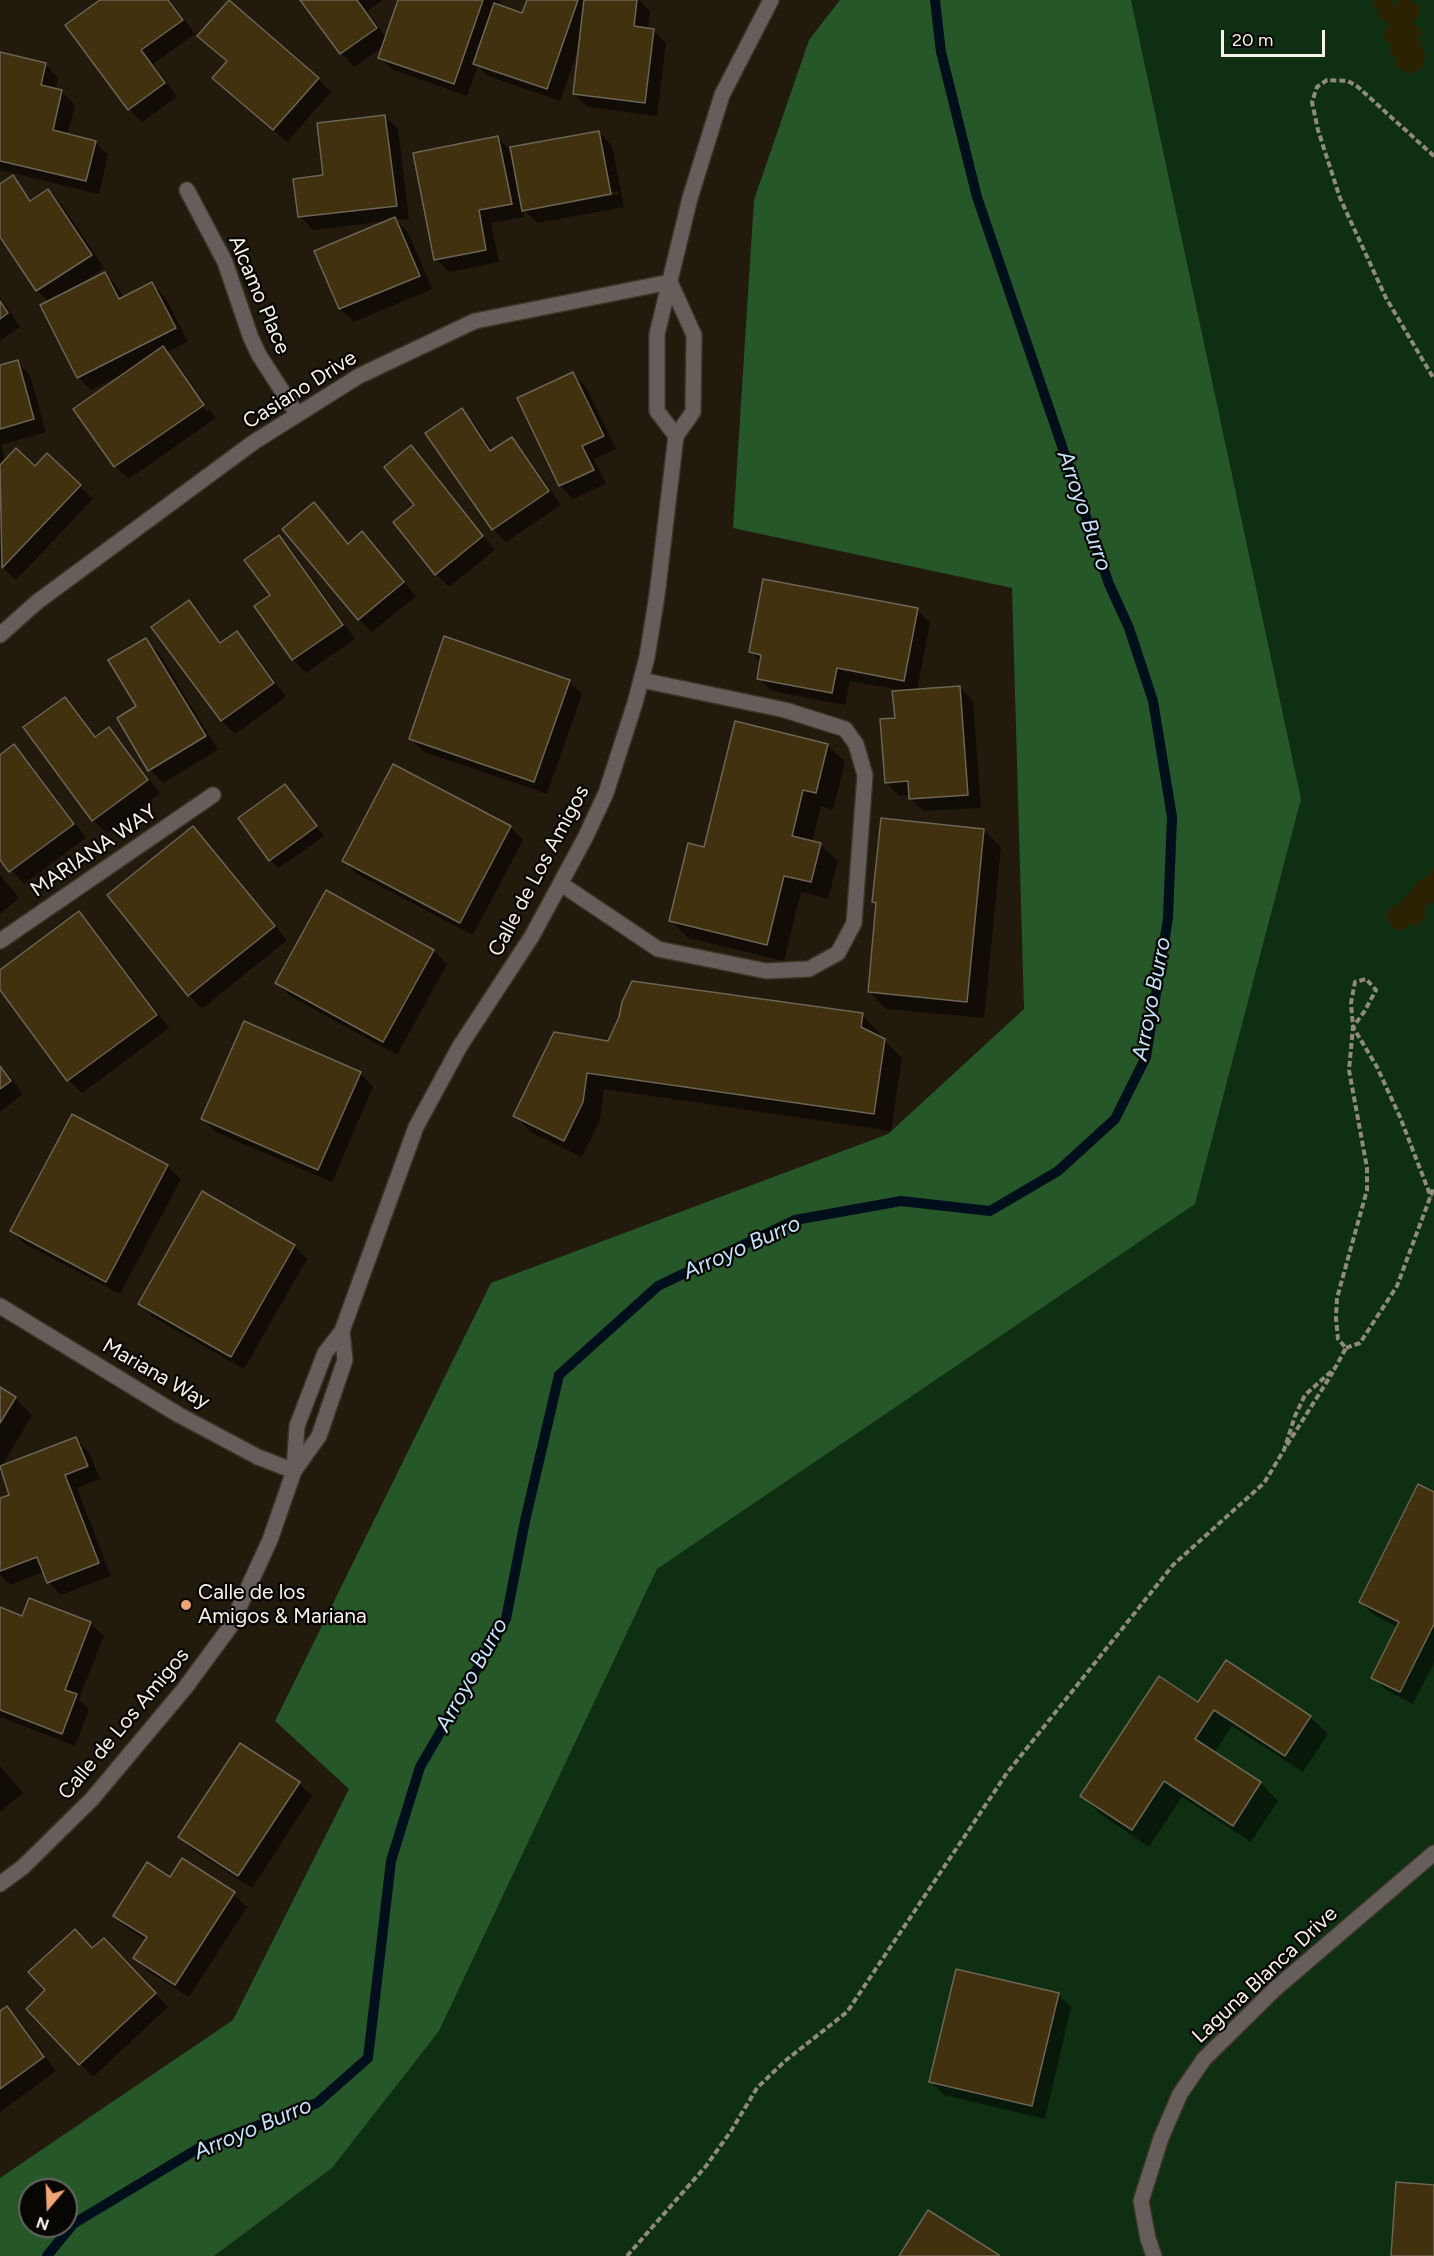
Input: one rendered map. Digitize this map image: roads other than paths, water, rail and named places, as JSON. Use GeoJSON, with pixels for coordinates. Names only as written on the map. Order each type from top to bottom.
{"type":"FeatureCollection","features":[{"type":"Feature","properties":{"kind":"street"},"geometry":{"type":"LineString","coordinates":[[676,436],[657,411],[657,334],[690,198],[722,95],[766,1]]}},
{"type":"Feature","properties":{"kind":"street","name":"Alcamo Place"},"geometry":{"type":"LineString","coordinates":[[187,190],[225,262],[259,355],[297,414]]}},
{"type":"Feature","properties":{"kind":"street","name":"Casiano Drive"},"geometry":{"type":"LineString","coordinates":[[0,635],[38,602],[254,442],[359,376],[475,321],[670,282]]}},
{"type":"Feature","properties":{"kind":"street","name":"Calle de Los Amigos"},"geometry":{"type":"LineString","coordinates":[[0,1884],[23,1867],[92,1799],[185,1688],[230,1627],[270,1540],[294,1471],[297,1426],[325,1353],[342,1331],[416,1127],[460,1046],[532,936],[585,838],[606,793],[641,680],[657,595],[676,436],[693,412],[694,334],[670,282]]}},
{"type":"Feature","properties":{"kind":"street"},"geometry":{"type":"LineString","coordinates":[[561,884],[658,949],[766,971],[809,969],[838,953],[854,923],[865,775],[856,744],[845,729],[785,710],[641,680]]}},
{"type":"Feature","properties":{"kind":"street","name":"MARIANA WAY"},"geometry":{"type":"LineString","coordinates":[[0,941],[213,795]]}},
{"type":"Feature","properties":{"kind":"street","name":"Mariana Way"},"geometry":{"type":"LineString","coordinates":[[0,1306],[179,1414],[258,1457],[294,1471]]}},
{"type":"Feature","properties":{"kind":"street","name":"Calle de Los Amigos"},"geometry":{"type":"LineString","coordinates":[[294,1471],[319,1436],[327,1414],[345,1360],[342,1331]]}},
{"type":"Feature","properties":{"kind":"street","name":"Laguna Blanca Drive"},"geometry":{"type":"LineString","coordinates":[[1154,2256],[1148,2239],[1142,2202],[1165,2129],[1180,2094],[1204,2059],[1275,1989],[1434,1853]]}},
{"type":"Feature","properties":{"kind":"waterway","name":"Arroyo Burro"},"geometry":{"type":"LineString","coordinates":[[47,2256],[73,2224],[199,2148],[317,2103],[368,2058],[391,1861],[420,1767],[506,1619],[525,1521],[559,1375],[658,1286],[795,1220],[901,1201],[990,1211],[1058,1171],[1115,1119],[1146,1057],[1168,918],[1172,817],[1153,701],[1129,628],[1109,584],[977,197],[941,52],[935,0]]}},
{"type":"Feature","properties":{"kind":"place","name":"Calle de los Amigos & Mariana"},"geometry":{"type":"Point","coordinates":[186,1605]}}]}
